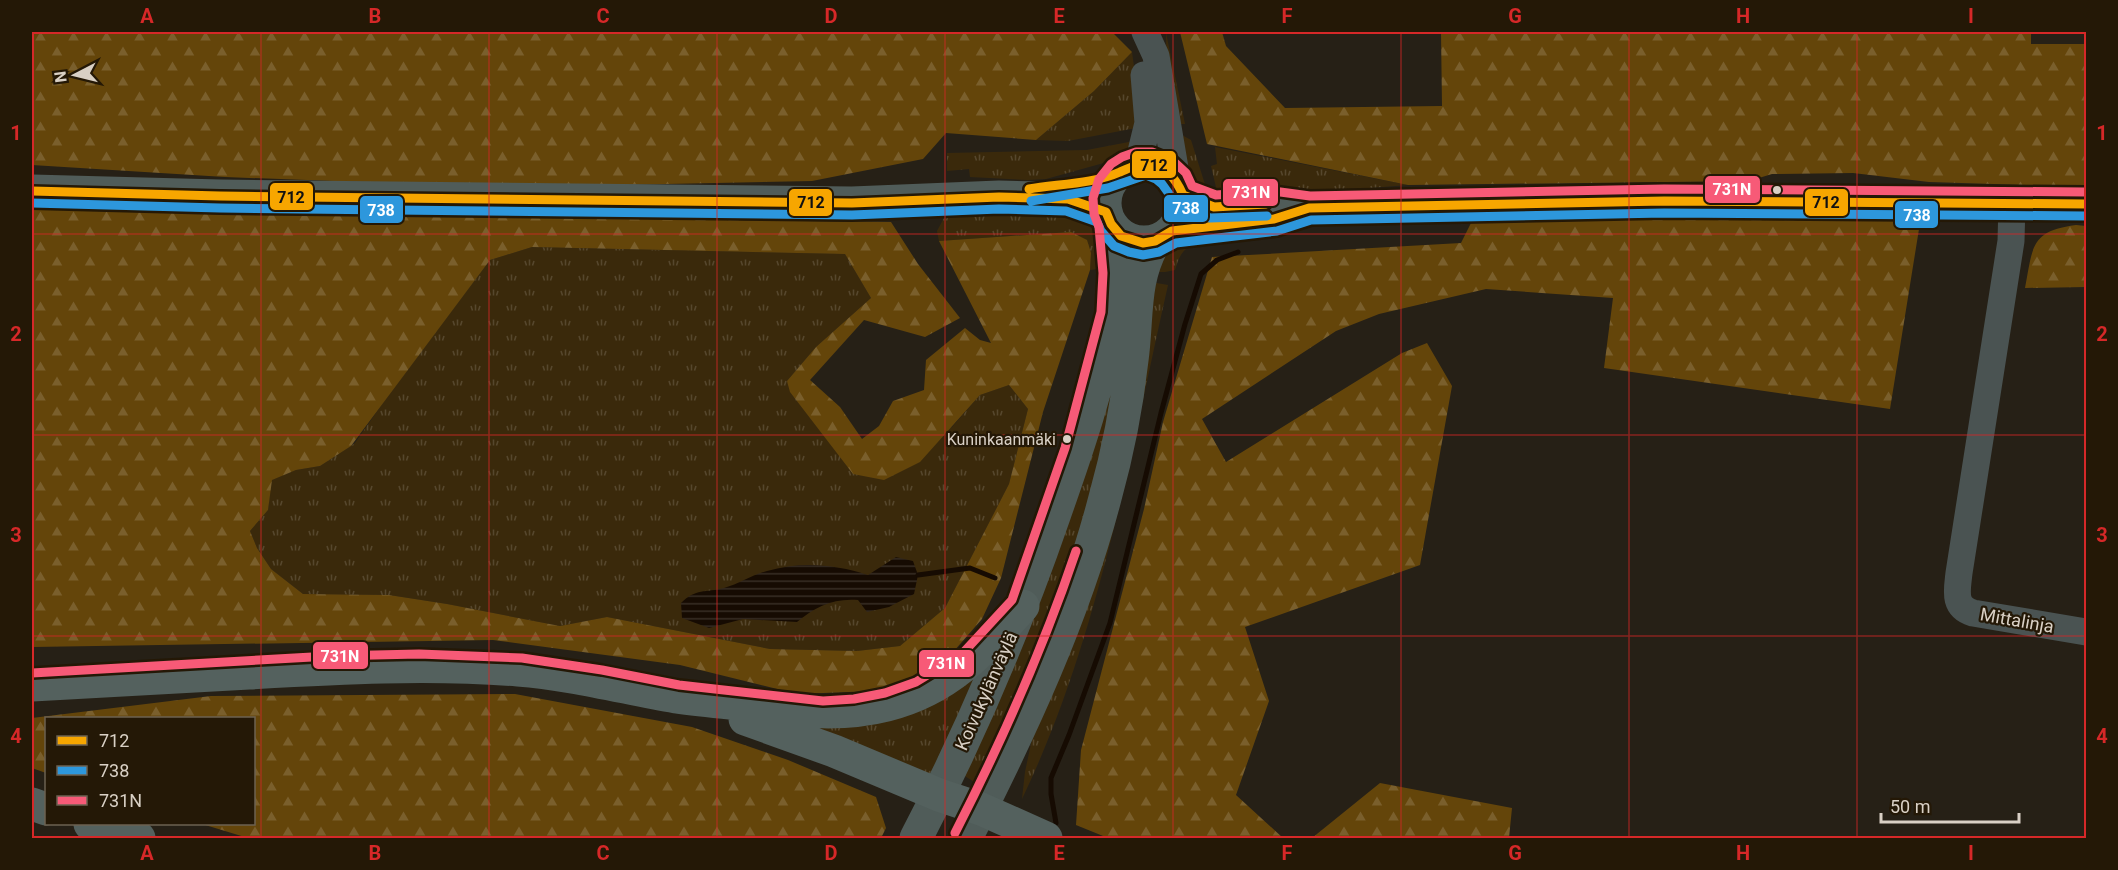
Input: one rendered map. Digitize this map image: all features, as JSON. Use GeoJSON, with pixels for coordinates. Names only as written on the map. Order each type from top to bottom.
{"type":"FeatureCollection","features":[{"type":"Feature","properties":{"kind":"highway"},"geometry":{"type":"LineString","coordinates":[[32,685],[331,668],[419,666],[520,670],[677,697],[823,713],[855,711],[888,705],[936,685],[969,663],[1023,606]]}},
{"type":"Feature","properties":{"kind":"highway"},"geometry":{"type":"LineString","coordinates":[[677,697],[782,731],[939,795],[981,809],[1046,838]]}},
{"type":"Feature","properties":{"kind":"highway"},"geometry":{"type":"LineString","coordinates":[[94,825],[139,838]]}},
{"type":"Feature","properties":{"kind":"main road"},"geometry":{"type":"LineString","coordinates":[[999,197],[1151,164],[1164,169],[1180,188],[1214,207],[1273,203],[1309,208],[1664,201],[1923,205],[2086,204]]}},
{"type":"Feature","properties":{"kind":"main road"},"geometry":{"type":"LineString","coordinates":[[1128,169],[1110,184],[1105,198],[1108,218],[1121,236],[1133,241],[1274,219],[1309,208]]}},
{"type":"Feature","properties":{"kind":"main road"},"geometry":{"type":"LineString","coordinates":[[966,838],[1010,751],[1062,627],[1106,498],[1132,361],[1140,276],[1145,259],[1164,236],[1180,222],[1184,207],[1180,188]]}},
{"type":"Feature","properties":{"kind":"main road"},"geometry":{"type":"LineString","coordinates":[[32,191],[220,196],[852,203],[999,197],[1068,199],[1108,218]]}},
{"type":"Feature","properties":{"kind":"main road","name":"Koivukylänväylä"},"geometry":{"type":"LineString","coordinates":[[916,838],[983,701],[1023,606],[1076,453],[1113,314],[1115,273],[1108,218]]}},
{"type":"Feature","properties":{"kind":"street"},"geometry":{"type":"LineString","coordinates":[[1128,169],[1148,132],[1142,55],[1144,32]]}},
{"type":"Feature","properties":{"kind":"street"},"geometry":{"type":"LineString","coordinates":[[1144,32],[1156,56],[1180,188]]}},
{"type":"Feature","properties":{"kind":"street","name":"Mittalinja"},"geometry":{"type":"LineString","coordinates":[[2012,203],[2011,241],[1957,600],[1961,607],[1973,613],[2086,632]]}},
{"type":"Feature","properties":{"kind":"green space"},"geometry":{"type":"Polygon","coordinates":[[[32,32],[1112,32],[1132,52],[1094,91],[1036,140],[946,133],[923,159],[812,181],[617,185],[414,184],[225,177],[32,165],[32,32]]]}},
{"type":"Feature","properties":{"kind":"green space"},"geometry":{"type":"Polygon","coordinates":[[[1180,32],[1222,32],[1226,46],[1285,108],[1442,106],[1441,32],[2031,32],[2031,44],[2086,44],[2086,187],[1929,182],[1853,173],[1772,174],[1749,181],[1408,185],[1207,144],[1180,32]]]}},
{"type":"Feature","properties":{"kind":"green space"},"geometry":{"type":"Polygon","coordinates":[[[1166,33],[1185,124],[1173,124],[1167,92],[1166,33]]]}},
{"type":"Feature","properties":{"kind":"green space"},"geometry":{"type":"Polygon","coordinates":[[[1132,52],[1140,112],[1136,128],[1068,141],[1036,140],[1094,91],[1132,52]]]}},
{"type":"Feature","properties":{"kind":"green space"},"geometry":{"type":"Polygon","coordinates":[[[1180,134],[1191,140],[1208,194],[1188,181],[1180,134]]]}},
{"type":"Feature","properties":{"kind":"green space"},"geometry":{"type":"Polygon","coordinates":[[[1134,141],[1118,159],[1046,179],[970,177],[969,169],[947,171],[947,153],[1087,150],[1134,141]]]}},
{"type":"Feature","properties":{"kind":"green space"},"geometry":{"type":"Polygon","coordinates":[[[1215,147],[1408,185],[1219,200],[1211,166],[1217,164],[1215,147]]]}},
{"type":"Feature","properties":{"kind":"green space"},"geometry":{"type":"Polygon","coordinates":[[[32,205],[488,217],[891,222],[918,264],[960,318],[925,337],[864,320],[810,380],[840,407],[862,439],[879,426],[893,401],[924,390],[926,360],[965,328],[980,340],[991,343],[939,241],[1071,232],[1087,240],[1091,253],[1090,270],[1043,412],[1001,578],[982,619],[954,651],[927,671],[874,691],[798,694],[680,665],[493,640],[32,647],[32,205]],[[532,247],[490,260],[351,446],[320,466],[296,470],[272,480],[268,510],[250,531],[257,548],[271,569],[303,594],[389,595],[560,626],[607,617],[770,649],[857,651],[900,646],[945,608],[1009,484],[1028,409],[1009,385],[980,395],[920,462],[884,480],[853,474],[790,392],[787,381],[816,347],[871,298],[845,254],[532,247]]]}},
{"type":"Feature","properties":{"kind":"green space"},"geometry":{"type":"Polygon","coordinates":[[[1055,206],[1079,218],[1091,228],[1098,243],[1104,268],[1090,270],[1091,253],[1071,232],[939,241],[937,231],[944,218],[1055,206]]]}},
{"type":"Feature","properties":{"kind":"green space"},"geometry":{"type":"Polygon","coordinates":[[[1475,215],[1911,221],[1913,229],[1919,229],[1890,409],[1604,368],[1613,298],[1486,289],[1379,314],[1336,331],[1202,419],[1226,462],[1402,353],[1427,343],[1452,386],[1420,565],[1245,627],[1269,701],[1236,795],[1283,838],[1108,838],[1076,825],[1081,750],[1144,509],[1163,422],[1212,257],[1461,243],[1475,215]]]}},
{"type":"Feature","properties":{"kind":"green space"},"geometry":{"type":"Polygon","coordinates":[[[2076,225],[2086,226],[2086,287],[2025,288],[2036,243],[2050,232],[2076,225]]]}},
{"type":"Feature","properties":{"kind":"green space"},"geometry":{"type":"Polygon","coordinates":[[[1207,237],[1183,251],[1175,270],[1148,272],[1166,249],[1207,237]]]}},
{"type":"Feature","properties":{"kind":"green space"},"geometry":{"type":"Polygon","coordinates":[[[532,247],[845,254],[871,298],[816,347],[787,381],[853,474],[952,427],[980,395],[1009,385],[1028,409],[1009,484],[945,608],[900,646],[857,651],[770,649],[607,617],[560,626],[389,595],[303,594],[271,569],[257,548],[250,531],[268,510],[271,480],[296,470],[320,466],[355,443],[490,260],[532,247]]]}},
{"type":"Feature","properties":{"kind":"green space"},"geometry":{"type":"Polygon","coordinates":[[[1145,281],[1168,285],[1125,481],[1092,611],[1072,675],[1049,738],[1022,799],[1032,739],[1145,281]]]}},
{"type":"Feature","properties":{"kind":"green space"},"geometry":{"type":"Polygon","coordinates":[[[1101,287],[1082,392],[1074,390],[1101,287]]]}},
{"type":"Feature","properties":{"kind":"green space"},"geometry":{"type":"Polygon","coordinates":[[[1116,338],[1111,426],[1062,595],[981,786],[963,775],[1116,338]]]}},
{"type":"Feature","properties":{"kind":"green space"},"geometry":{"type":"Polygon","coordinates":[[[981,670],[930,781],[786,722],[981,670]]]}},
{"type":"Feature","properties":{"kind":"green space"},"geometry":{"type":"Polygon","coordinates":[[[515,694],[692,727],[788,760],[876,797],[886,828],[881,838],[248,838],[205,825],[255,825],[255,717],[45,717],[45,773],[32,768],[32,718],[211,696],[515,694]]]}},
{"type":"Feature","properties":{"kind":"green space"},"geometry":{"type":"Polygon","coordinates":[[[1380,783],[1512,808],[1509,838],[1312,838],[1380,783]]]}},
{"type":"Feature","properties":{"kind":"shaded area"},"geometry":{"type":"Polygon","coordinates":[[[896,557],[913,561],[918,575],[914,594],[889,607],[867,612],[858,600],[840,600],[818,608],[797,622],[743,619],[709,628],[682,618],[681,603],[691,595],[730,586],[767,571],[792,566],[818,565],[843,568],[868,575],[896,557]]]}},
{"type":"Feature","properties":{"kind":"waterway"},"geometry":{"type":"LineString","coordinates":[[1056,823],[1051,778],[1110,623],[1185,324],[1201,274],[1217,260],[1238,252]]}},
{"type":"Feature","properties":{"kind":"waterway"},"geometry":{"type":"LineString","coordinates":[[918,575],[970,568],[995,578]]}},
{"type":"Feature","properties":{"kind":"transit line","name":"731N"},"geometry":{"type":"LineString","coordinates":[[32,673],[330,656],[419,654],[522,658],[679,685],[823,701],[854,699],[885,693],[916,682],[962,654],[1012,600],[1065,448],[1101,312],[1103,273],[1099,227],[1094,214],[1093,198],[1099,179],[1111,164],[1136,152],[1152,152],[1172,160],[1186,173],[1192,186],[1216,195],[1273,191],[1310,196],[1664,189],[2086,192]]}},
{"type":"Feature","properties":{"kind":"transit line","name":"712"},"geometry":{"type":"LineString","coordinates":[[1029,189],[1098,179],[1142,164],[1151,164],[1167,171],[1183,195],[1214,207],[1266,204]]}},
{"type":"Feature","properties":{"kind":"transit line","name":"738"},"geometry":{"type":"LineString","coordinates":[[1031,201],[1108,188],[1146,175],[1162,184],[1177,205],[1210,218],[1267,216]]}},
{"type":"Feature","properties":{"kind":"transit line","name":"712"},"geometry":{"type":"LineString","coordinates":[[32,191],[220,196],[852,203],[999,197],[1068,199],[1106,212],[1111,224],[1121,236],[1143,243],[1155,241],[1172,231],[1274,219],[1309,208],[1664,201],[2086,204]]}},
{"type":"Feature","properties":{"kind":"transit line","name":"738"},"geometry":{"type":"LineString","coordinates":[[32,203],[220,208],[852,215],[999,209],[1066,211],[1097,222],[1101,231],[1114,246],[1143,255],[1159,252],[1176,243],[1277,231],[1311,220],[1664,213],[2086,216]]}},
{"type":"Feature","properties":{"kind":"transit line","name":"731N"},"geometry":{"type":"LineString","coordinates":[[955,833],[1021,694],[1076,551]]}},
{"type":"Feature","properties":{"kind":"place","name":"Kuninkaanmäki"},"geometry":{"type":"Point","coordinates":[1067,439]}}]}
